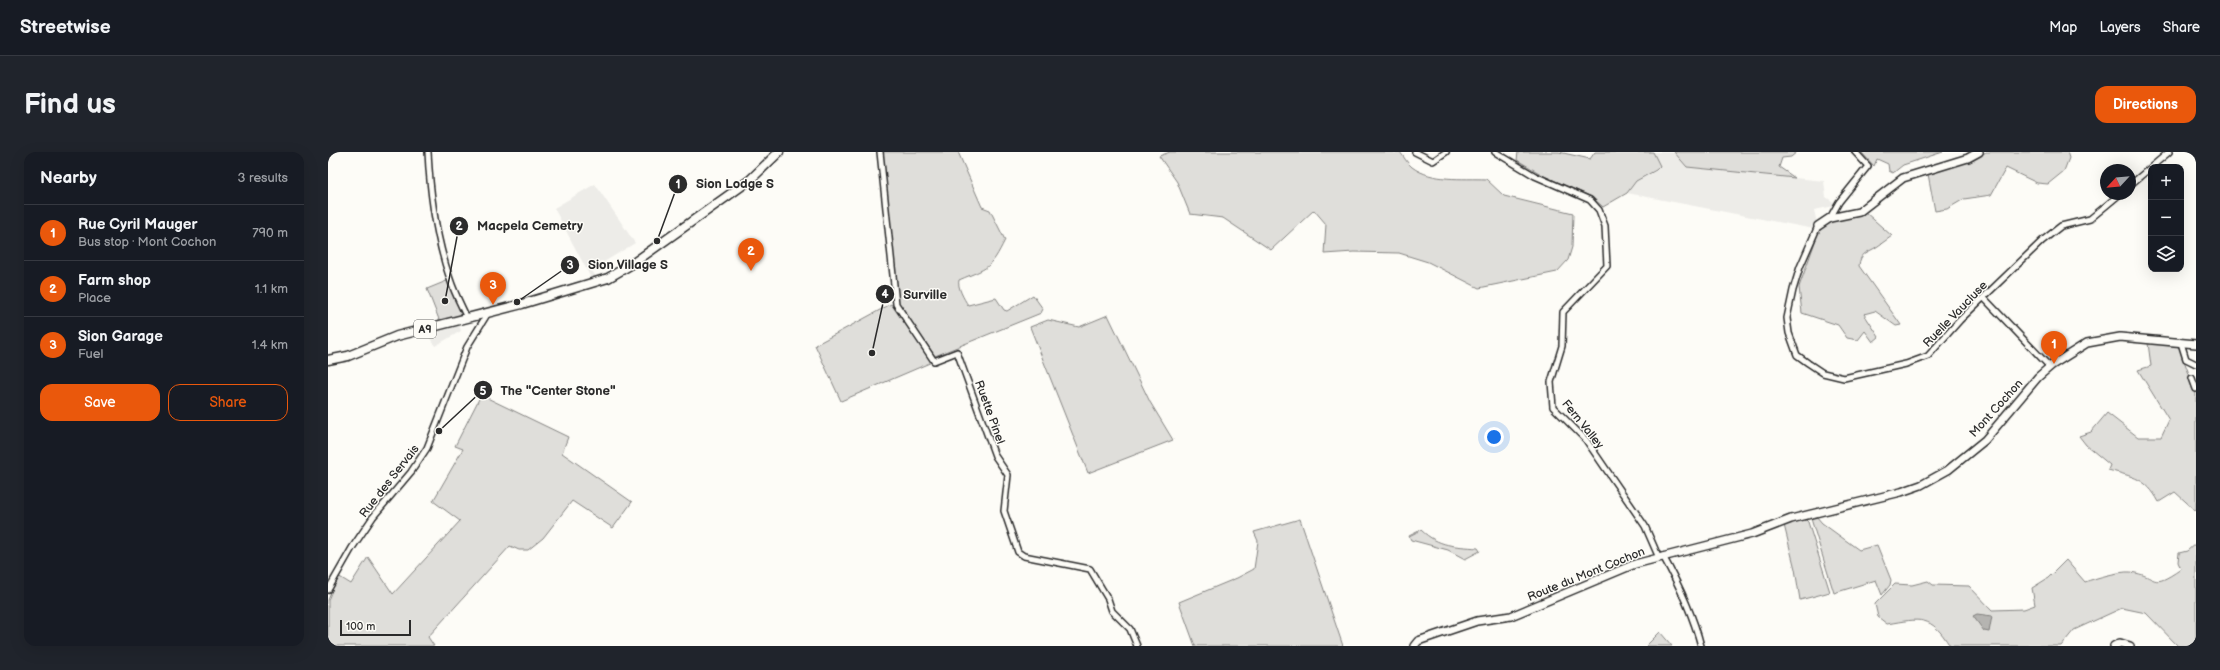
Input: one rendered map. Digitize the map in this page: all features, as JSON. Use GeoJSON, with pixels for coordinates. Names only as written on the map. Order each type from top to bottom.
{"type":"FeatureCollection","features":[{"type":"Feature","properties":{"kind":"main road","name":"A9"},"geometry":{"type":"LineString","coordinates":[[328,360],[348,356],[397,336],[488,313],[596,282],[618,273],[750,180],[779,152]]}},
{"type":"Feature","properties":{"kind":"main road"},"geometry":{"type":"LineString","coordinates":[[1818,226],[1830,218],[1859,212],[1903,178],[1968,158],[1979,152]]}},
{"type":"Feature","properties":{"kind":"main road","name":"Mont Cochon"},"geometry":{"type":"LineString","coordinates":[[1791,519],[1901,492],[1921,485],[1948,470],[1986,440],[2026,391],[2050,367],[2087,343],[2120,337],[2196,344]]}},
{"type":"Feature","properties":{"kind":"main road","name":"Route du Mont Cochon"},"geometry":{"type":"LineString","coordinates":[[1414,646],[1418,641],[1476,621],[1511,616],[1635,564],[1752,534],[1791,519]]}},
{"type":"Feature","properties":{"kind":"main road"},"geometry":{"type":"LineString","coordinates":[[2114,646],[2120,643],[2130,646]]}},
{"type":"Feature","properties":{"kind":"street"},"geometry":{"type":"LineString","coordinates":[[428,152],[430,185],[449,278],[467,318]]}},
{"type":"Feature","properties":{"kind":"street","name":"Ruette Pinel"},"geometry":{"type":"LineString","coordinates":[[880,152],[896,304],[934,361],[957,352],[995,456],[1008,475],[1004,511],[1018,552],[1024,556],[1090,569],[1108,599],[1112,611],[1130,629],[1137,646]]}},
{"type":"Feature","properties":{"kind":"street"},"geometry":{"type":"LineString","coordinates":[[1415,152],[1433,161],[1446,152]]}},
{"type":"Feature","properties":{"kind":"street","name":"Fern Valley"},"geometry":{"type":"LineString","coordinates":[[1495,152],[1541,179],[1590,200],[1599,210],[1605,226],[1607,266],[1563,312],[1562,346],[1551,382],[1553,408],[1586,440],[1645,526],[1691,616],[1701,646]]}},
{"type":"Feature","properties":{"kind":"street"},"geometry":{"type":"LineString","coordinates":[[1830,218],[1839,202],[1868,166],[1855,152]]}},
{"type":"Feature","properties":{"kind":"street"},"geometry":{"type":"LineString","coordinates":[[2136,180],[2169,152]]}},
{"type":"Feature","properties":{"kind":"street","name":"Ruelle Vaucluse"},"geometry":{"type":"LineString","coordinates":[[1818,226],[1800,267],[1787,318],[1789,333],[1797,355],[1822,373],[1844,378],[1906,364],[1928,356],[1960,320],[2042,241],[2061,226],[2090,219],[2113,200]]}},
{"type":"Feature","properties":{"kind":"street"},"geometry":{"type":"LineString","coordinates":[[1984,298],[2050,367]]}},
{"type":"Feature","properties":{"kind":"street","name":"Rue des Servais"},"geometry":{"type":"LineString","coordinates":[[328,590],[352,548],[373,517],[411,472],[427,448],[467,347],[488,313]]}},
{"type":"Feature","properties":{"kind":"street"},"geometry":{"type":"LineString","coordinates":[[2181,343],[2186,359],[2196,364]]}},
{"type":"Feature","properties":{"kind":"street"},"geometry":{"type":"LineString","coordinates":[[2192,378],[2196,389]]}},
{"type":"Feature","properties":{"kind":"shaded area"},"geometry":{"type":"Polygon","coordinates":[[[881,152],[958,152],[982,207],[990,210],[1005,240],[996,257],[988,266],[983,270],[959,280],[959,286],[963,296],[968,305],[996,298],[1004,310],[1007,311],[1033,295],[1043,309],[1041,313],[935,356],[899,303],[897,296],[881,152]]]}},
{"type":"Feature","properties":{"kind":"shaded area"},"geometry":{"type":"Polygon","coordinates":[[[1170,152],[1400,152],[1412,167],[1420,172],[1438,177],[1486,179],[1504,196],[1573,213],[1572,247],[1568,260],[1557,272],[1479,288],[1428,262],[1399,253],[1354,252],[1324,254],[1326,224],[1314,210],[1271,250],[1223,218],[1190,214],[1177,182],[1159,156],[1170,152]]]}},
{"type":"Feature","properties":{"kind":"shaded area"},"geometry":{"type":"Polygon","coordinates":[[[1518,152],[1559,152],[1590,159],[1595,152],[1653,152],[1660,166],[1656,170],[1636,181],[1627,193],[1603,207],[1592,197],[1546,177],[1517,160],[1518,152]]]}},
{"type":"Feature","properties":{"kind":"shaded area"},"geometry":{"type":"Polygon","coordinates":[[[1653,152],[1674,152],[1688,167],[1824,181],[1826,197],[1835,203],[1834,206],[1814,210],[1817,223],[1814,229],[1627,193],[1636,181],[1656,171],[1660,166],[1653,152]]]}},
{"type":"Feature","properties":{"kind":"shaded area"},"geometry":{"type":"Polygon","coordinates":[[[1674,152],[1797,152],[1791,157],[1782,158],[1779,167],[1795,178],[1687,167],[1674,152]]]}},
{"type":"Feature","properties":{"kind":"shaded area"},"geometry":{"type":"Polygon","coordinates":[[[1861,152],[1943,152],[1903,165],[1893,173],[1889,171],[1888,164],[1877,159],[1874,166],[1861,152]]]}},
{"type":"Feature","properties":{"kind":"shaded area"},"geometry":{"type":"Polygon","coordinates":[[[1986,152],[2067,152],[2069,158],[2064,171],[2048,184],[2037,183],[2006,168],[1991,195],[1964,199],[1947,209],[1935,211],[1928,174],[1971,161],[1986,152]]]}},
{"type":"Feature","properties":{"kind":"shaded area"},"geometry":{"type":"Polygon","coordinates":[[[595,184],[635,243],[604,262],[601,261],[590,268],[597,278],[592,280],[554,208],[595,184]]]}},
{"type":"Feature","properties":{"kind":"shaded area"},"geometry":{"type":"Polygon","coordinates":[[[1865,212],[1892,236],[1880,245],[1865,253],[1861,258],[1859,266],[1901,325],[1896,326],[1875,311],[1864,314],[1879,337],[1873,342],[1865,331],[1858,340],[1847,338],[1838,325],[1802,313],[1799,287],[1820,228],[1832,221],[1859,216],[1865,212]]]}},
{"type":"Feature","properties":{"kind":"shaded area"},"geometry":{"type":"Polygon","coordinates":[[[449,280],[463,313],[461,318],[440,322],[427,289],[449,280]]]}},
{"type":"Feature","properties":{"kind":"shaded area"},"geometry":{"type":"Polygon","coordinates":[[[891,304],[932,362],[841,401],[815,345],[891,304]]]}},
{"type":"Feature","properties":{"kind":"shaded area"},"geometry":{"type":"Polygon","coordinates":[[[1108,315],[1150,402],[1173,440],[1088,473],[1030,327],[1048,320],[1079,327],[1108,315]]]}},
{"type":"Feature","properties":{"kind":"shaded area"},"geometry":{"type":"Polygon","coordinates":[[[459,325],[461,331],[435,346],[426,332],[459,325]]]}},
{"type":"Feature","properties":{"kind":"shaded area"},"geometry":{"type":"Polygon","coordinates":[[[2148,343],[2178,345],[2196,392],[2196,511],[2175,492],[2159,502],[2144,483],[2132,477],[2108,470],[2110,465],[2086,445],[2079,436],[2091,432],[2107,413],[2138,437],[2161,437],[2169,420],[2138,370],[2151,366],[2148,343]]]}},
{"type":"Feature","properties":{"kind":"shaded area"},"geometry":{"type":"Polygon","coordinates":[[[481,395],[568,437],[562,453],[632,502],[613,528],[572,501],[543,538],[528,550],[519,550],[510,546],[428,637],[434,646],[328,646],[328,600],[338,576],[351,584],[368,557],[393,594],[460,521],[433,501],[463,449],[455,446],[481,395]]]}},
{"type":"Feature","properties":{"kind":"shaded area"},"geometry":{"type":"Polygon","coordinates":[[[1816,516],[1822,523],[1859,550],[1877,545],[1891,580],[1890,585],[1882,595],[1876,580],[1834,593],[1811,518],[1816,516]]]}},
{"type":"Feature","properties":{"kind":"shaded area"},"geometry":{"type":"Polygon","coordinates":[[[1300,519],[1343,646],[1195,646],[1179,602],[1237,578],[1254,569],[1258,541],[1254,532],[1300,519]]]}},
{"type":"Feature","properties":{"kind":"shaded area"},"geometry":{"type":"Polygon","coordinates":[[[1805,519],[1808,522],[1830,592],[1800,600],[1795,569],[1784,525],[1805,519]]]}},
{"type":"Feature","properties":{"kind":"shaded area"},"geometry":{"type":"Polygon","coordinates":[[[1421,530],[1434,540],[1441,543],[1478,548],[1480,551],[1465,559],[1448,550],[1411,540],[1409,536],[1421,530]]]}},
{"type":"Feature","properties":{"kind":"shaded area"},"geometry":{"type":"Polygon","coordinates":[[[2196,543],[2196,646],[2178,646],[2146,613],[2122,608],[2074,630],[2061,646],[1950,646],[1937,629],[1924,621],[1917,620],[1887,624],[1878,617],[1875,604],[1895,584],[1912,585],[1928,581],[1933,585],[1969,586],[1992,610],[2024,609],[2035,605],[2032,588],[2048,578],[2066,560],[2085,582],[2108,575],[2126,572],[2139,574],[2159,581],[2171,576],[2181,569],[2178,562],[2179,553],[2187,551],[2196,543]]]}},
{"type":"Feature","properties":{"kind":"shaded area"},"geometry":{"type":"Polygon","coordinates":[[[1977,614],[1992,616],[1989,632],[1984,631],[1973,616],[1977,614]]]}},
{"type":"Feature","properties":{"kind":"shaded area"},"geometry":{"type":"Polygon","coordinates":[[[1660,632],[1672,646],[1646,646],[1660,632]]]}},
{"type":"Feature","properties":{"kind":"place","name":"Sion Lodge S"},"geometry":{"type":"Point","coordinates":[657,241]}},
{"type":"Feature","properties":{"kind":"place","name":"Farm shop"},"geometry":{"type":"Point","coordinates":[751,271]}},
{"type":"Feature","properties":{"kind":"place","name":"Macpela Cemetry"},"geometry":{"type":"Point","coordinates":[445,301]}},
{"type":"Feature","properties":{"kind":"place","name":"Sion Village S"},"geometry":{"type":"Point","coordinates":[517,302]}},
{"type":"Feature","properties":{"kind":"place","name":"Sion Garage"},"geometry":{"type":"Point","coordinates":[493,305]}},
{"type":"Feature","properties":{"kind":"place","name":"Surville"},"geometry":{"type":"Point","coordinates":[872,353]}},
{"type":"Feature","properties":{"kind":"place","name":"Rue Cyril Mauger"},"geometry":{"type":"Point","coordinates":[2054,364]}},
{"type":"Feature","properties":{"kind":"place","name":"The \"Center Stone\""},"geometry":{"type":"Point","coordinates":[439,431]}}]}
